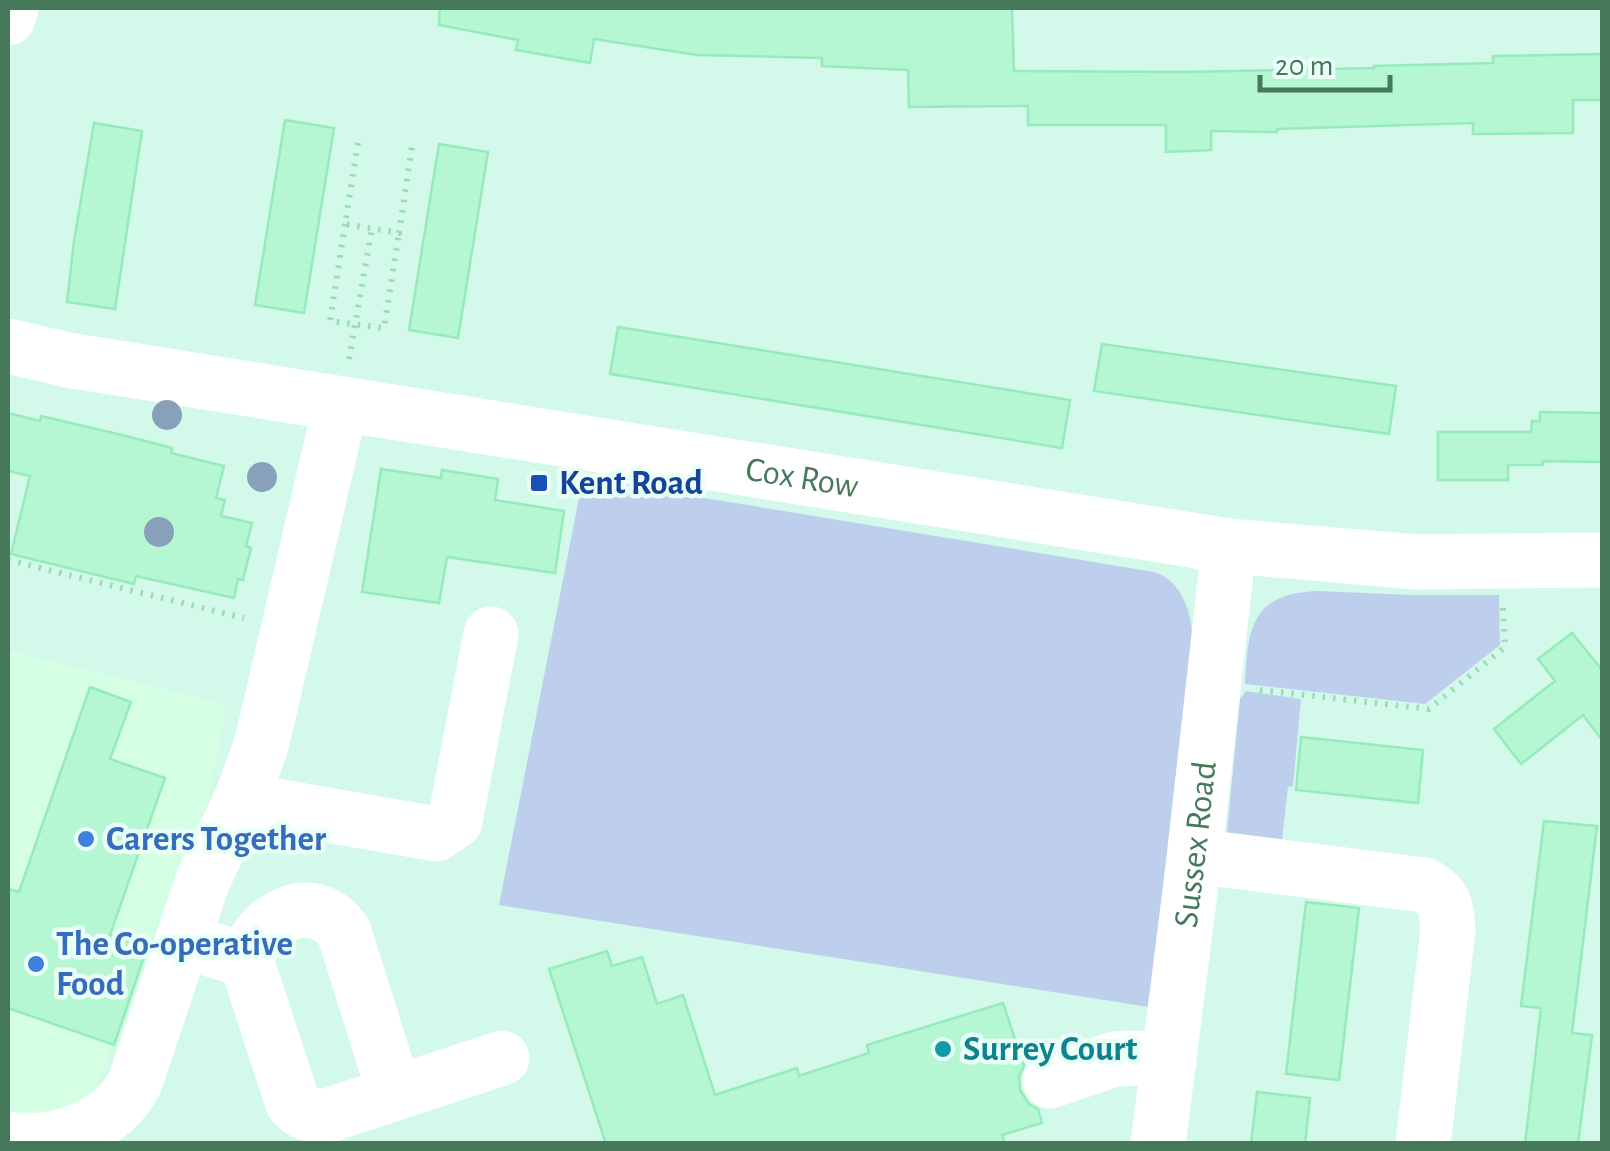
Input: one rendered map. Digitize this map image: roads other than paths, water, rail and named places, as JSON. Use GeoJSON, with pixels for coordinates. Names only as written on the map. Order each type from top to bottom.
{"type":"FeatureCollection","features":[{"type":"Feature","properties":{"kind":"street"},"geometry":{"type":"LineString","coordinates":[[8,18],[11,8]]}},
{"type":"Feature","properties":{"kind":"street","name":"Cox Row"},"geometry":{"type":"LineString","coordinates":[[8,346],[68,360],[1229,546],[1417,562],[1602,560]]}},
{"type":"Feature","properties":{"kind":"street"},"geometry":{"type":"LineString","coordinates":[[8,1139],[36,1141],[61,1137],[91,1125],[120,1106],[135,1082],[203,880],[241,800],[261,746],[341,404]]}},
{"type":"Feature","properties":{"kind":"street","name":"Sussex Road"},"geometry":{"type":"LineString","coordinates":[[1158,1144],[1229,546]]}},
{"type":"Feature","properties":{"kind":"street"},"geometry":{"type":"LineString","coordinates":[[241,800],[436,834],[455,821],[491,634]]}},
{"type":"Feature","properties":{"kind":"street"},"geometry":{"type":"LineString","coordinates":[[1194,856],[1424,885],[1442,898],[1448,930],[1423,1144]]}},
{"type":"Feature","properties":{"kind":"street"},"geometry":{"type":"LineString","coordinates":[[394,1091],[344,932],[334,920],[309,911],[280,917],[262,930],[249,949],[249,975],[292,1103],[300,1111],[326,1116],[502,1058]]}},
{"type":"Feature","properties":{"kind":"street"},"geometry":{"type":"LineString","coordinates":[[183,940],[246,960]]}},
{"type":"Feature","properties":{"kind":"street"},"geometry":{"type":"LineString","coordinates":[[1050,1080],[1125,1058],[1169,1063]]}},
{"type":"Feature","properties":{"kind":"place","name":"Kent Road"},"geometry":{"type":"Point","coordinates":[539,483]}},
{"type":"Feature","properties":{"kind":"place","name":"Carers Together"},"geometry":{"type":"Point","coordinates":[86,839]}},
{"type":"Feature","properties":{"kind":"place","name":"The Co-operative Food"},"geometry":{"type":"Point","coordinates":[36,964]}},
{"type":"Feature","properties":{"kind":"place","name":"Surrey Court"},"geometry":{"type":"Point","coordinates":[943,1049]}}]}
